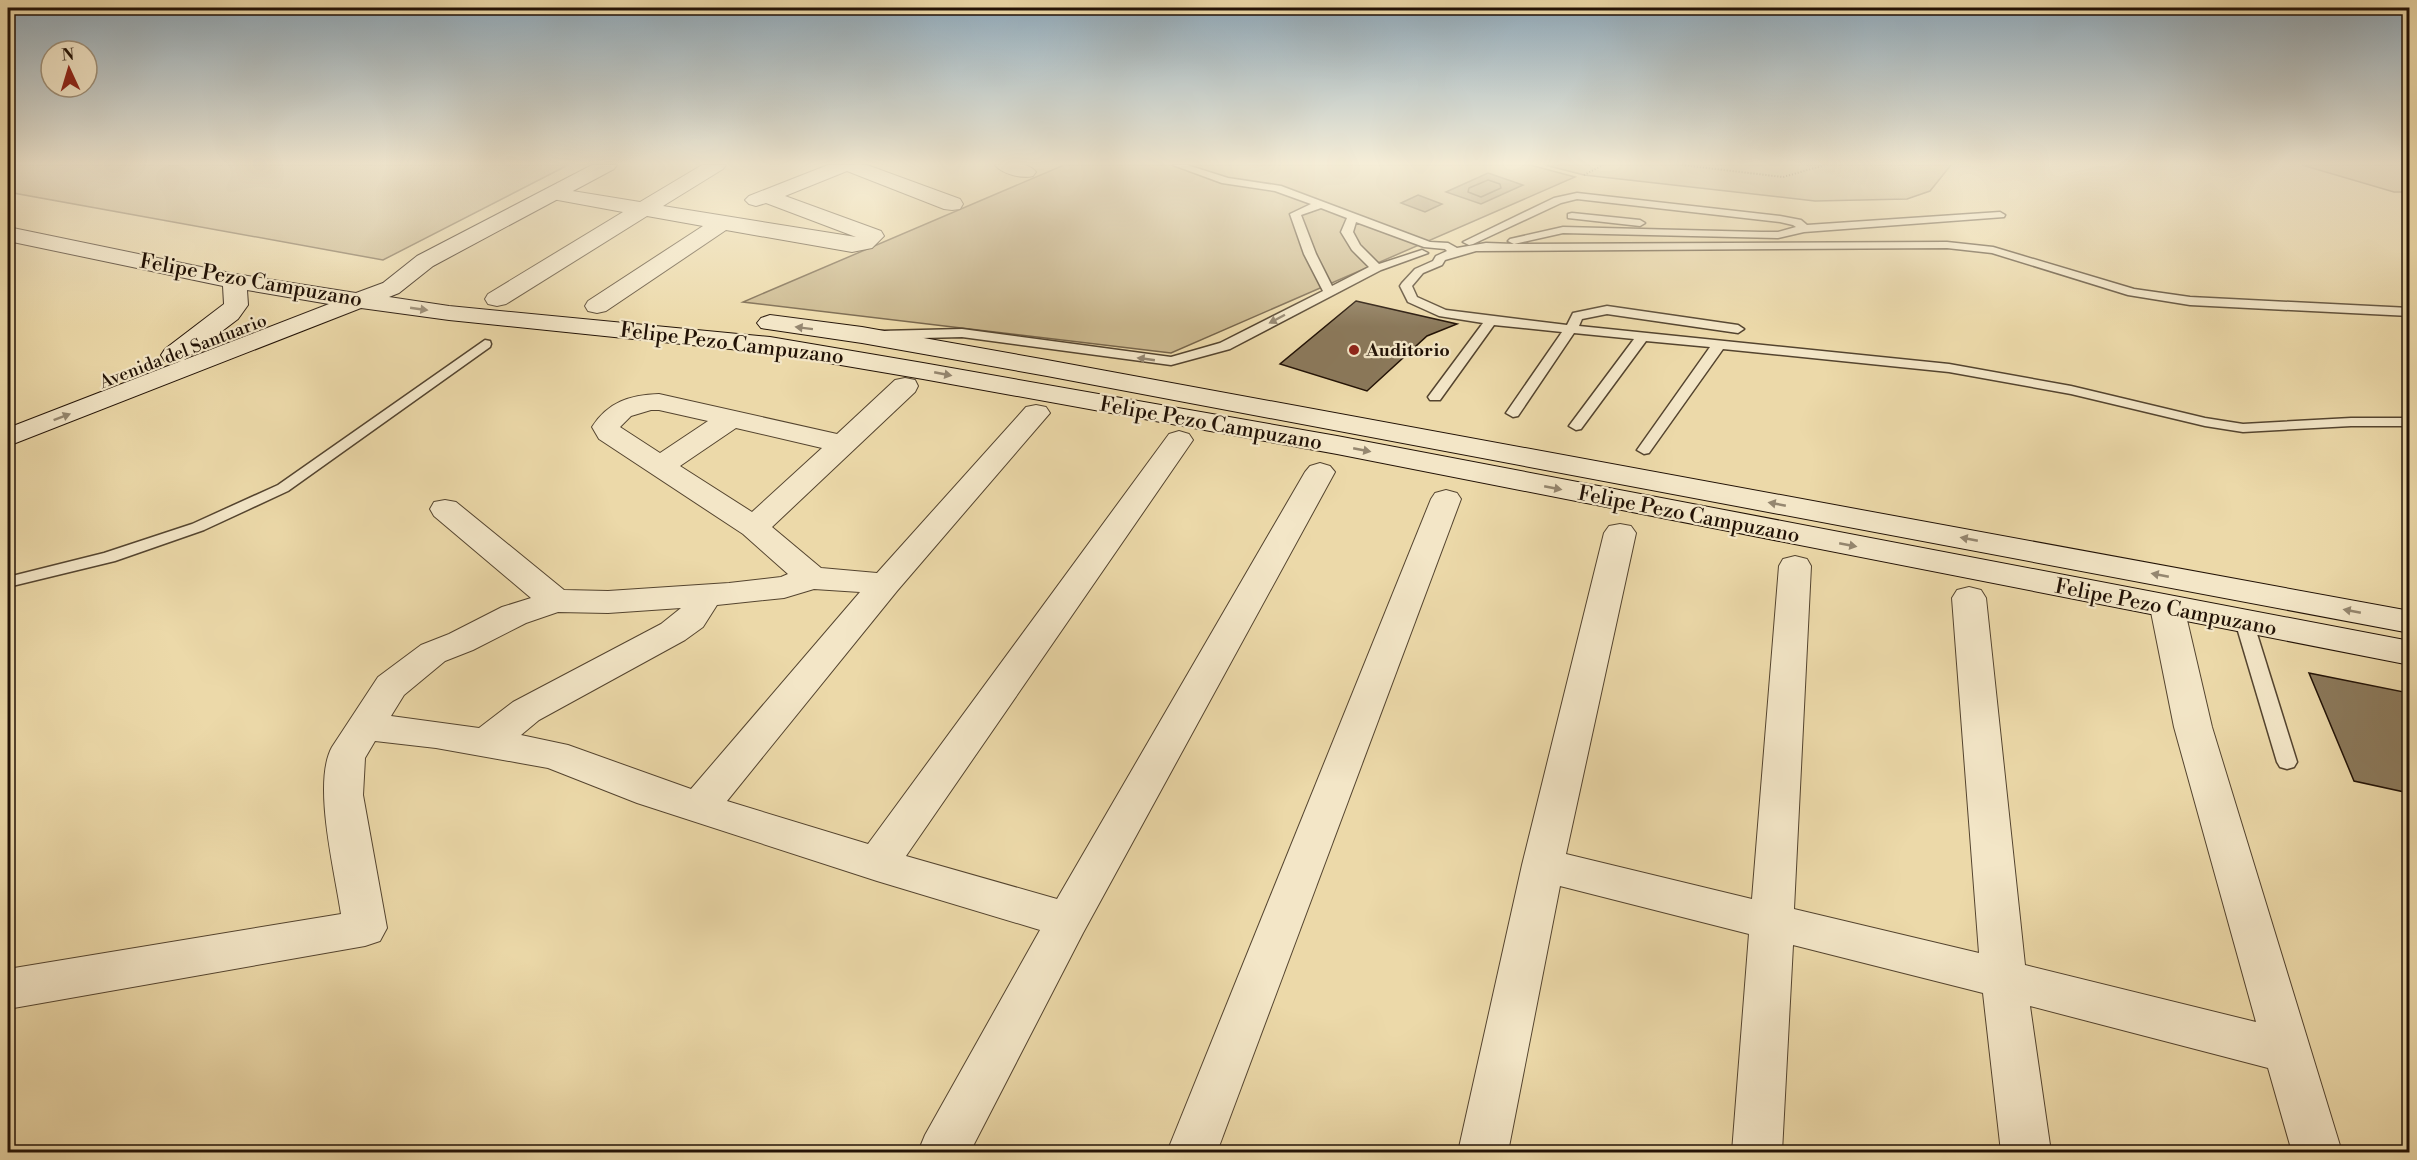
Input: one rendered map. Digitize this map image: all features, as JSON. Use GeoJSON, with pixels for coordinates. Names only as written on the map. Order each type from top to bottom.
{"type":"FeatureCollection","features":[{"type":"Feature","properties":{"kind":"street"},"geometry":{"type":"LineString","coordinates":[[391,288],[425,261],[506,219]]}},
{"type":"Feature","properties":{"kind":"street"},"geometry":{"type":"LineString","coordinates":[[497,299],[624,219]]}},
{"type":"Feature","properties":{"kind":"street"},"geometry":{"type":"LineString","coordinates":[[704,219],[852,245],[864,243],[873,236],[828,219]]}},
{"type":"Feature","properties":{"kind":"street"},"geometry":{"type":"LineString","coordinates":[[597,306],[718,219]]}},
{"type":"Feature","properties":{"kind":"street","name":"Felipe Pezo Campuzano"},"geometry":{"type":"LineString","coordinates":[[8,234],[235,281],[325,296],[362,292]]}},
{"type":"Feature","properties":{"kind":"street","name":"Avenida del Santuario"},"geometry":{"type":"LineString","coordinates":[[8,438],[362,292],[425,261]]}},
{"type":"Feature","properties":{"kind":"street","name":"Felipe Pezo Campuzano"},"geometry":{"type":"LineString","coordinates":[[271,265],[362,292],[449,313],[758,344],[923,370],[1337,445],[2409,653]]}},
{"type":"Feature","properties":{"kind":"street"},"geometry":{"type":"LineString","coordinates":[[174,355],[229,314],[236,304],[235,281]]}},
{"type":"Feature","properties":{"kind":"street","name":"Avenida del Santuario"},"geometry":{"type":"LineString","coordinates":[[362,292],[391,288]]}},
{"type":"Feature","properties":{"kind":"street","name":"Felipe Pezo Campuzano"},"geometry":{"type":"LineString","coordinates":[[391,288],[597,306],[862,335],[2409,622]]}},
{"type":"Feature","properties":{"kind":"street","name":"Avenida del Santuario"},"geometry":{"type":"LineString","coordinates":[[8,417],[325,296]]}},
{"type":"Feature","properties":{"kind":"street"},"geometry":{"type":"LineString","coordinates":[[754,527],[905,386]]}},
{"type":"Feature","properties":{"kind":"street"},"geometry":{"type":"LineString","coordinates":[[812,579],[754,527],[662,465],[609,433],[606,427],[610,420],[633,404],[659,402],[729,420],[844,444]]}},
{"type":"Feature","properties":{"kind":"street"},"geometry":{"type":"LineString","coordinates":[[699,807],[885,584],[1036,413]]}},
{"type":"Feature","properties":{"kind":"street"},"geometry":{"type":"LineString","coordinates":[[662,465],[729,420]]}},
{"type":"Feature","properties":{"kind":"street"},"geometry":{"type":"LineString","coordinates":[[877,864],[1179,440]]}},
{"type":"Feature","properties":{"kind":"street"},"geometry":{"type":"LineString","coordinates":[[943,1152],[1068,920],[1320,472]]}},
{"type":"Feature","properties":{"kind":"street"},"geometry":{"type":"LineString","coordinates":[[1192,1152],[1446,499]]}},
{"type":"Feature","properties":{"kind":"street"},"geometry":{"type":"LineString","coordinates":[[445,509],[556,602]]}},
{"type":"Feature","properties":{"kind":"street"},"geometry":{"type":"LineString","coordinates":[[1483,1152],[1543,865],[1620,533]]}},
{"type":"Feature","properties":{"kind":"street"},"geometry":{"type":"LineString","coordinates":[[1757,1152],[1795,567]]}},
{"type":"Feature","properties":{"kind":"street"},"geometry":{"type":"LineString","coordinates":[[8,989],[365,928],[343,795],[346,757],[391,686],[433,653],[461,642],[514,615],[556,602],[608,602],[707,595],[784,587],[812,579],[885,584]]}},
{"type":"Feature","properties":{"kind":"street"},"geometry":{"type":"LineString","coordinates":[[486,744],[526,711],[673,632],[691,619],[707,595]]}},
{"type":"Feature","properties":{"kind":"street"},"geometry":{"type":"LineString","coordinates":[[1969,598],[2004,979],[2026,1152]]}},
{"type":"Feature","properties":{"kind":"street"},"geometry":{"type":"LineString","coordinates":[[2167,607],[2193,727],[2316,1152]]}},
{"type":"Feature","properties":{"kind":"street"},"geometry":{"type":"LineString","coordinates":[[365,726],[436,734],[554,755],[651,792],[877,864],[1068,920]]}},
{"type":"Feature","properties":{"kind":"street"},"geometry":{"type":"LineString","coordinates":[[1543,865],[2286,1051]]}},
{"type":"Feature","properties":{"kind":"lane"},"geometry":{"type":"LineString","coordinates":[[1297,219],[1310,254],[1329,292]]}},
{"type":"Feature","properties":{"kind":"lane"},"geometry":{"type":"LineString","coordinates":[[1352,219],[1347,232],[1355,248],[1377,268]]}},
{"type":"Feature","properties":{"kind":"lane"},"geometry":{"type":"LineString","coordinates":[[1360,219],[1440,258]]}},
{"type":"Feature","properties":{"kind":"lane"},"geometry":{"type":"LineString","coordinates":[[1451,249],[1519,219]]}},
{"type":"Feature","properties":{"kind":"lane"},"geometry":{"type":"LineString","coordinates":[[1563,230],[1570,219]]}},
{"type":"Feature","properties":{"kind":"lane"},"geometry":{"type":"LineString","coordinates":[[1591,219],[1658,230]]}},
{"type":"Feature","properties":{"kind":"lane"},"geometry":{"type":"LineString","coordinates":[[1781,219],[1797,222],[1804,229]]}},
{"type":"Feature","properties":{"kind":"lane"},"geometry":{"type":"LineString","coordinates":[[1477,248],[1563,230],[1658,230],[1778,235],[1804,229],[1942,219]]}},
{"type":"Feature","properties":{"kind":"lane"},"geometry":{"type":"LineString","coordinates":[[862,335],[962,333],[1171,361],[1226,346],[1377,268],[1425,249],[1477,248],[1947,245],[1993,250],[2132,292],[2190,301],[2409,312]]}},
{"type":"Feature","properties":{"kind":"lane"},"geometry":{"type":"LineString","coordinates":[[1451,249],[1452,255],[1440,258],[1438,262],[1419,272],[1406,286],[1412,299],[1443,313],[1491,321],[1719,343],[1949,369],[2071,390],[2205,422],[2243,428],[2351,422],[2409,422]]}},
{"type":"Feature","properties":{"kind":"lane"},"geometry":{"type":"LineString","coordinates":[[1513,413],[1571,329],[1577,316],[1607,310],[1738,329]]}},
{"type":"Feature","properties":{"kind":"lane"},"geometry":{"type":"LineString","coordinates":[[1435,397],[1491,321]]}},
{"type":"Feature","properties":{"kind":"lane"},"geometry":{"type":"LineString","coordinates":[[1576,426],[1643,336]]}},
{"type":"Feature","properties":{"kind":"lane"},"geometry":{"type":"LineString","coordinates":[[1644,450],[1719,343]]}},
{"type":"Feature","properties":{"kind":"lane"},"geometry":{"type":"LineString","coordinates":[[8,582],[109,557],[198,527],[283,488],[485,344]]}},
{"type":"Feature","properties":{"kind":"lane"},"geometry":{"type":"LineString","coordinates":[[2244,621],[2287,762]]}},
{"type":"Feature","properties":{"kind":"shaded area"},"geometry":{"type":"Polygon","coordinates":[[[158,219],[463,219],[383,260],[158,219]]]}},
{"type":"Feature","properties":{"kind":"shaded area"},"geometry":{"type":"Polygon","coordinates":[[[937,219],[1478,219],[1171,353],[743,302],[937,219]]]}},
{"type":"Feature","properties":{"kind":"building","name":"Auditorio"},"geometry":{"type":"Polygon","coordinates":[[[1356,301],[1457,324],[1427,336],[1367,391],[1280,364],[1356,301]]]}},
{"type":"Feature","properties":{"kind":"building"},"geometry":{"type":"Polygon","coordinates":[[[2309,673],[2409,693],[2409,793],[2354,781],[2309,673]]]}},
{"type":"Feature","properties":{"kind":"place","name":"Auditorio"},"geometry":{"type":"Point","coordinates":[1354,350]}}]}
